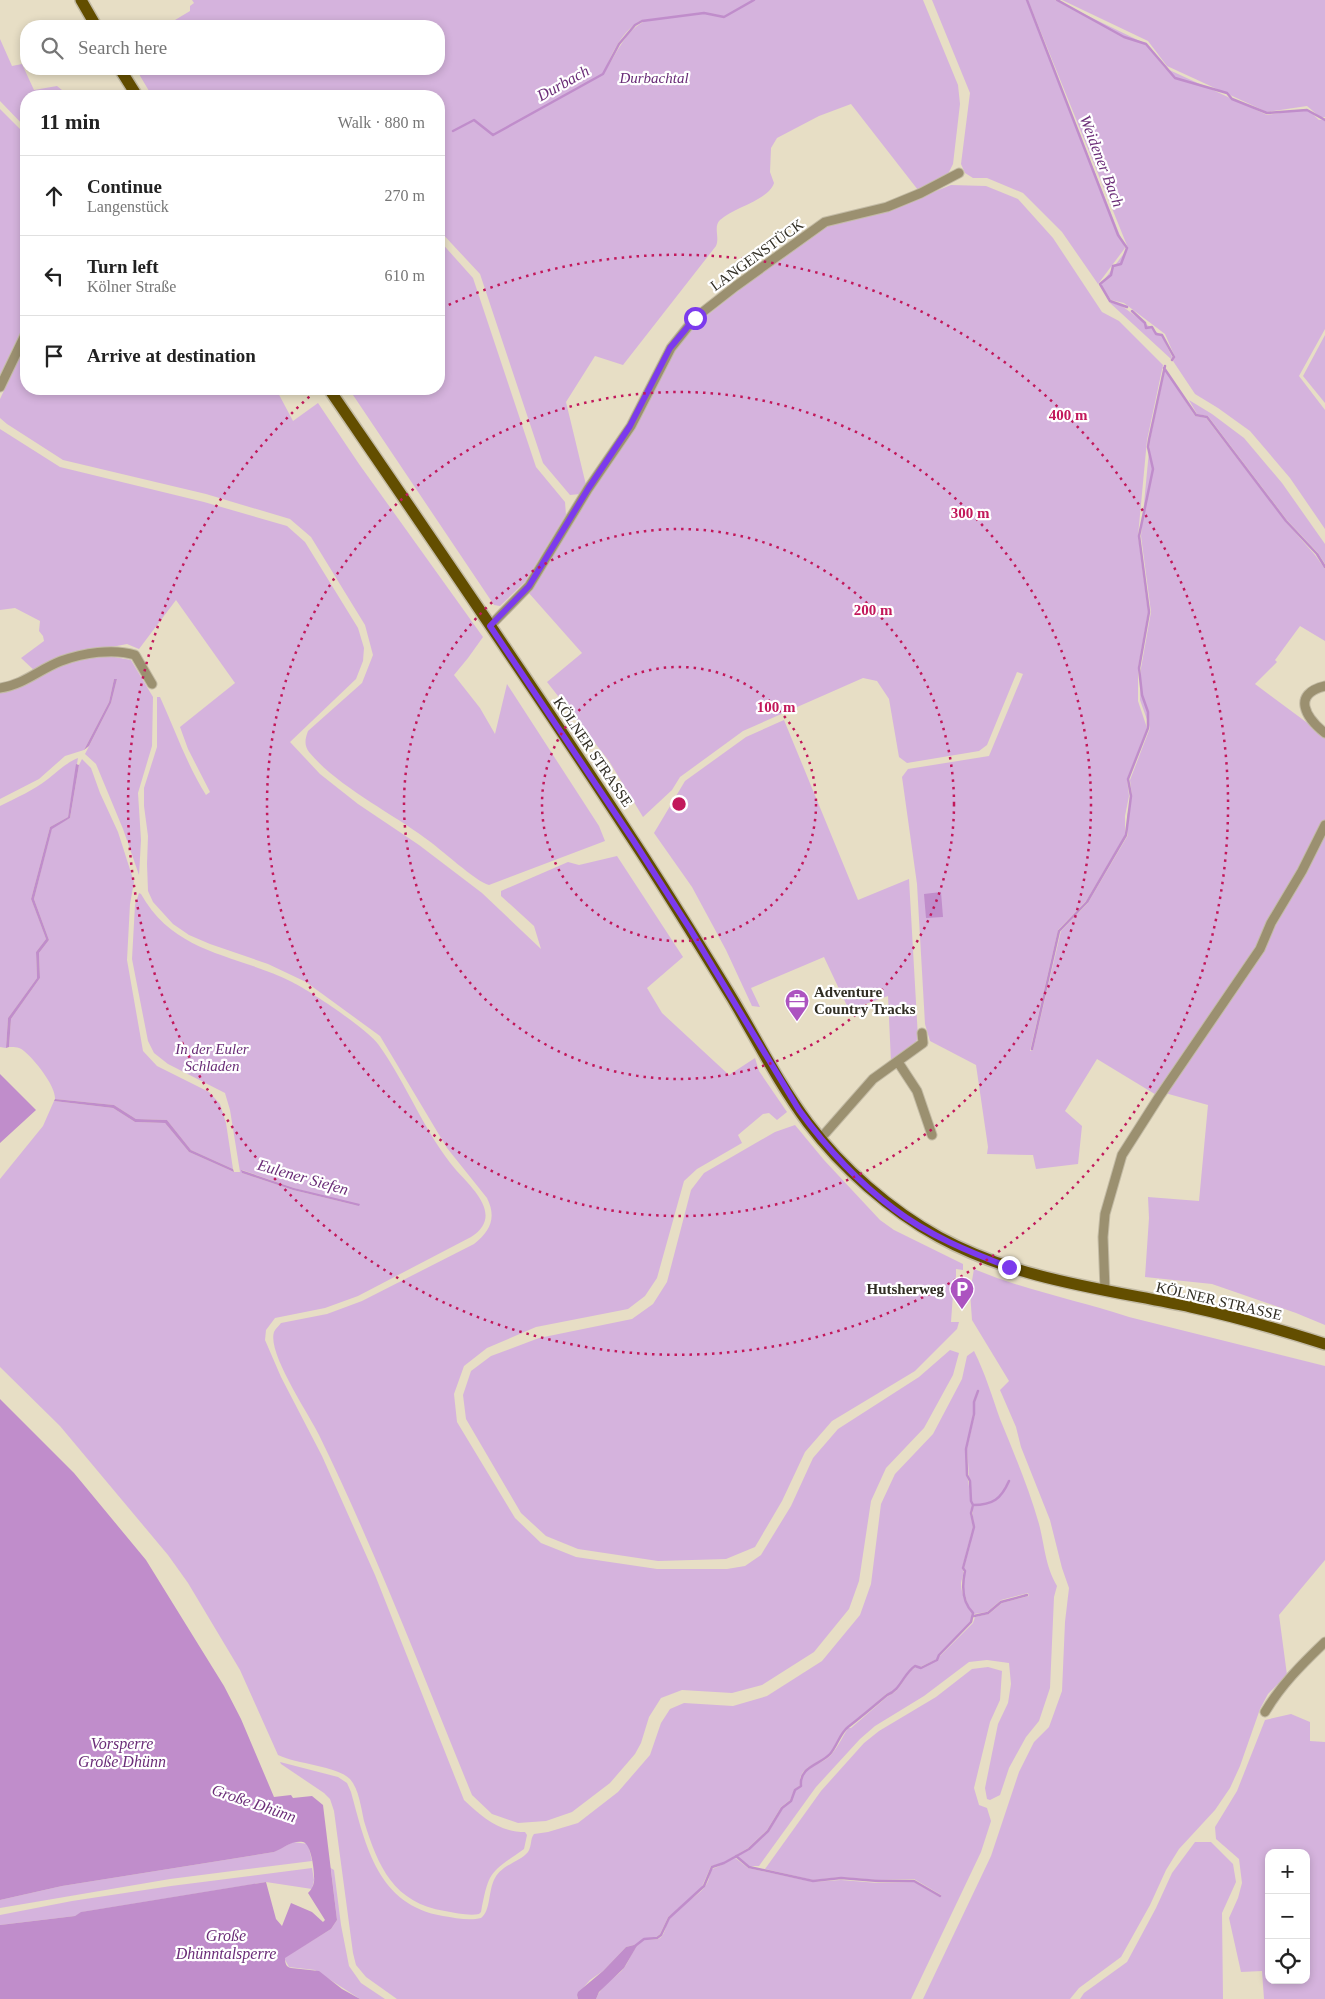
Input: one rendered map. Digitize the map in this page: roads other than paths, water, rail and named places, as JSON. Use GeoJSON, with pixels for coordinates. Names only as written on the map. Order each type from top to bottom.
{"type":"FeatureCollection","features":[{"type":"Feature","properties":{"kind":"main road"},"geometry":{"type":"LineString","coordinates":[[81,0],[93,20]]}},
{"type":"Feature","properties":{"kind":"main road"},"geometry":{"type":"LineString","coordinates":[[124,75],[134,90]]}},
{"type":"Feature","properties":{"kind":"main road","name":"KÖLNER STRASSE"},"geometry":{"type":"LineString","coordinates":[[334,395],[633,840],[690,929],[799,1110],[821,1138],[855,1174],[894,1209],[941,1238],[976,1255],[1030,1274],[1194,1308],[1269,1326],[1325,1344]]}},
{"type":"Feature","properties":{"kind":"street","name":"LANGENSTÜCK"},"geometry":{"type":"LineString","coordinates":[[490,626],[529,586],[588,489],[630,426],[670,348],[695,318],[825,222],[887,207],[960,174]]}},
{"type":"Feature","properties":{"kind":"street"},"geometry":{"type":"LineString","coordinates":[[0,386],[20,345]]}},
{"type":"Feature","properties":{"kind":"street"},"geometry":{"type":"LineString","coordinates":[[0,688],[18,684],[61,661],[123,651],[135,654],[152,684]]}},
{"type":"Feature","properties":{"kind":"street"},"geometry":{"type":"LineString","coordinates":[[1325,686],[1316,688],[1309,694],[1305,702],[1305,709],[1310,721],[1325,733]]}},
{"type":"Feature","properties":{"kind":"street"},"geometry":{"type":"LineString","coordinates":[[1106,1290],[1103,1237],[1106,1206],[1122,1156],[1260,949],[1271,923],[1302,871],[1325,825]]}},
{"type":"Feature","properties":{"kind":"street"},"geometry":{"type":"LineString","coordinates":[[821,1138],[873,1079],[923,1043],[922,1033]]}},
{"type":"Feature","properties":{"kind":"street"},"geometry":{"type":"LineString","coordinates":[[898,1062],[917,1091],[932,1135]]}},
{"type":"Feature","properties":{"kind":"street"},"geometry":{"type":"LineString","coordinates":[[1265,1712],[1276,1694],[1294,1672],[1325,1642]]}},
{"type":"Feature","properties":{"kind":"water"},"geometry":{"type":"Polygon","coordinates":[[[114,679],[117,679],[111,703],[89,746],[84,750],[109,702],[114,679]]]}},
{"type":"Feature","properties":{"kind":"water"},"geometry":{"type":"Polygon","coordinates":[[[76,764],[79,765],[70,818],[52,829],[34,899],[49,940],[39,953],[40,978],[11,1019],[9,1047],[6,1048],[8,1018],[37,978],[36,952],[46,939],[31,899],[50,827],[68,817],[76,764]]]}},
{"type":"Feature","properties":{"kind":"water"},"geometry":{"type":"Polygon","coordinates":[[[941,892],[943,917],[926,918],[924,894],[941,892]]]}},
{"type":"Feature","properties":{"kind":"water"},"geometry":{"type":"Polygon","coordinates":[[[0,1074],[36,1110],[0,1143],[0,1074]]]}},
{"type":"Feature","properties":{"kind":"water"},"geometry":{"type":"Polygon","coordinates":[[[55,1099],[114,1105],[136,1119],[167,1120],[191,1150],[233,1169],[234,1172],[189,1152],[165,1123],[135,1122],[113,1108],[54,1101],[55,1099]]]}},
{"type":"Feature","properties":{"kind":"water"},"geometry":{"type":"Polygon","coordinates":[[[241,1170],[294,1188],[360,1204],[359,1206],[293,1190],[242,1173],[241,1170]]]}},
{"type":"Feature","properties":{"kind":"water","name":"Vorsperre Große Dhünn"},"geometry":{"type":"Polygon","coordinates":[[[0,1399],[74,1473],[146,1560],[224,1686],[241,1719],[274,1797],[291,1795],[293,1798],[312,1796],[323,1805],[337,1920],[331,1929],[285,1958],[285,1962],[291,1968],[319,1971],[342,1989],[360,1999],[0,1999],[0,1925],[75,1916],[81,1912],[266,1882],[276,1919],[282,1926],[291,1903],[312,1912],[323,1922],[325,1920],[308,1893],[314,1882],[314,1873],[309,1848],[303,1842],[292,1843],[274,1852],[62,1886],[0,1900],[0,1399]]]}},
{"type":"Feature","properties":{"kind":"water"},"geometry":{"type":"Polygon","coordinates":[[[638,1944],[624,1968],[599,1992],[596,1999],[578,1999],[578,1992],[603,1971],[626,1947],[638,1944]]]}},
{"type":"Feature","properties":{"kind":"waterway","name":"Durbach"},"geometry":{"type":"LineString","coordinates":[[453,131],[474,120],[493,135],[603,74],[619,44],[635,25],[642,21],[704,13],[724,17],[754,0]]}},
{"type":"Feature","properties":{"kind":"waterway","name":"Weidener Bach"},"geometry":{"type":"LineString","coordinates":[[1027,0],[1118,235],[1127,248],[1121,264],[1113,266],[1111,275],[1100,284],[1110,301],[1127,307]]}},
{"type":"Feature","properties":{"kind":"waterway"},"geometry":{"type":"LineString","coordinates":[[1057,0],[1124,37],[1146,44],[1175,78],[1227,93],[1232,99],[1267,113],[1307,110],[1325,120]]}},
{"type":"Feature","properties":{"kind":"waterway","name":"Weidener Bach"},"geometry":{"type":"LineString","coordinates":[[1132,311],[1145,323],[1146,328],[1152,327],[1156,334],[1162,335],[1174,357],[1172,360]]}},
{"type":"Feature","properties":{"kind":"waterway"},"geometry":{"type":"LineString","coordinates":[[1032,1049],[1059,931],[1087,902],[1126,835],[1131,796],[1128,779],[1148,728],[1148,712],[1142,695],[1139,668],[1149,612],[1139,536],[1153,469],[1148,447],[1149,440],[1165,366]]}},
{"type":"Feature","properties":{"kind":"waterway","name":"Weidener Bach"},"geometry":{"type":"LineString","coordinates":[[1164,368],[1196,415],[1207,417],[1286,521],[1317,554],[1325,567]]}},
{"type":"Feature","properties":{"kind":"waterway"},"geometry":{"type":"LineString","coordinates":[[635,1946],[644,1939],[657,1938],[661,1935],[669,1918],[704,1886],[712,1867],[724,1863],[749,1849],[768,1831],[782,1808],[791,1801],[795,1790],[801,1786],[803,1774],[830,1754],[845,1730],[887,1695],[892,1693],[911,1669],[915,1666],[921,1668],[937,1660],[939,1655],[971,1622],[973,1613],[969,1609],[963,1588],[965,1571],[963,1568],[974,1527],[971,1513],[973,1505],[970,1481],[967,1475],[966,1449],[974,1414],[974,1402],[978,1391]]}},
{"type":"Feature","properties":{"kind":"waterway"},"geometry":{"type":"LineString","coordinates":[[973,1505],[986,1504],[996,1500],[1009,1481]]}},
{"type":"Feature","properties":{"kind":"waterway"},"geometry":{"type":"LineString","coordinates":[[974,1616],[988,1613],[1001,1602],[1027,1595]]}},
{"type":"Feature","properties":{"kind":"waterway"},"geometry":{"type":"LineString","coordinates":[[736,1856],[749,1867],[813,1881],[841,1878],[914,1881],[940,1896]]}},
{"type":"Feature","properties":{"kind":"place","name":"Adventure Country Tracks"},"geometry":{"type":"Point","coordinates":[797,1022]}},
{"type":"Feature","properties":{"kind":"place","name":"Hutsherweg"},"geometry":{"type":"Point","coordinates":[962,1310]}},
{"type":"Feature","properties":{"kind":"park label","name":"Durbachtal"},"geometry":{"type":"Point","coordinates":[654,78]}},
{"type":"Feature","properties":{"kind":"park label","name":"In der Euler Schladen"},"geometry":{"type":"Point","coordinates":[212,1058]}},
{"type":"Feature","properties":{"kind":"water label","name":"Eulener Siefen"},"geometry":{"type":"Point","coordinates":[303,1177]}},
{"type":"Feature","properties":{"kind":"water label","name":"Große Dhünn"},"geometry":{"type":"Point","coordinates":[254,1803]}},
{"type":"Feature","properties":{"kind":"water label","name":"Große Dhünntalsperre"},"geometry":{"type":"Point","coordinates":[226,1944]}}]}
